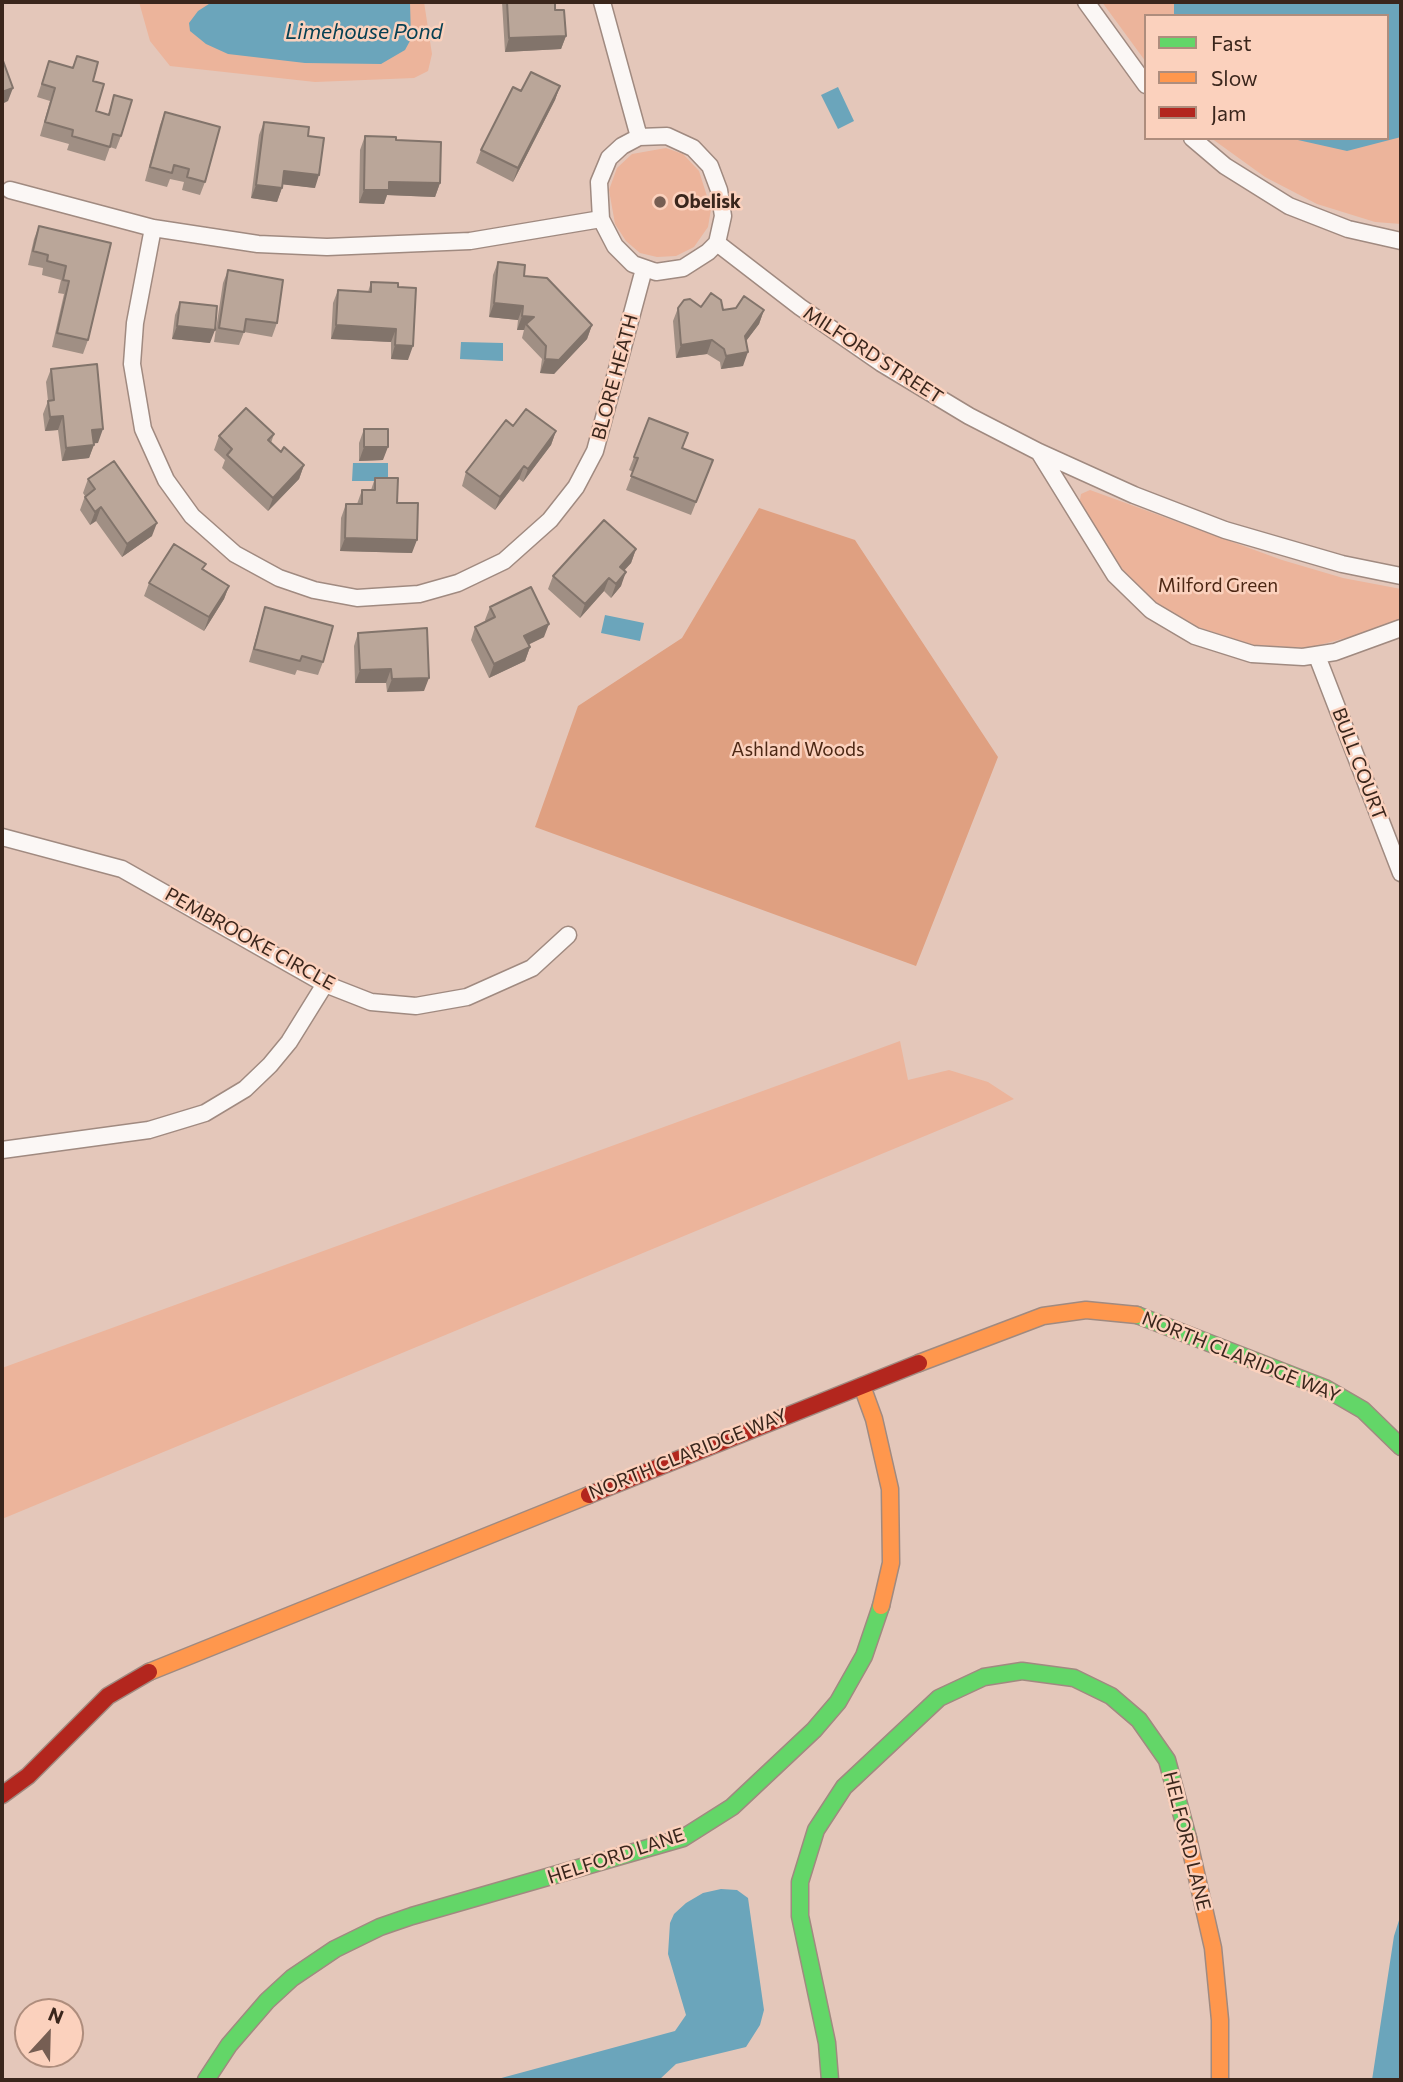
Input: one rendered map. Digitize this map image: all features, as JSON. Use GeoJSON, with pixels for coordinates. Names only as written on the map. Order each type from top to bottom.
{"type":"FeatureCollection","features":[{"type":"Feature","properties":{"kind":"street"},"geometry":{"type":"LineString","coordinates":[[602,2],[639,136]]}},
{"type":"Feature","properties":{"kind":"street"},"geometry":{"type":"LineString","coordinates":[[1086,2],[1144,82]]}},
{"type":"Feature","properties":{"kind":"street"},"geometry":{"type":"LineString","coordinates":[[639,136],[667,136],[681,141],[693,148],[710,166],[722,204],[716,243],[699,260],[683,268],[658,272],[644,269],[624,257],[601,219],[598,194],[604,169],[615,152],[639,136]]}},
{"type":"Feature","properties":{"kind":"street"},"geometry":{"type":"LineString","coordinates":[[1194,140],[1234,172],[1289,206],[1348,229],[1401,241]]}},
{"type":"Feature","properties":{"kind":"street"},"geometry":{"type":"LineString","coordinates":[[10,190],[153,228],[258,244],[378,247],[470,241],[601,219]]}},
{"type":"Feature","properties":{"kind":"street","name":"BLORE HEATH"},"geometry":{"type":"LineString","coordinates":[[153,228],[135,323],[132,365],[143,429],[166,480],[192,516],[234,554],[279,578],[327,593],[357,598],[419,594],[458,583],[504,561],[550,520],[576,487],[595,451],[644,269]]}},
{"type":"Feature","properties":{"kind":"street","name":"MILFORD STREET"},"geometry":{"type":"LineString","coordinates":[[716,243],[809,314],[881,363],[969,416],[1039,452],[1134,495],[1225,530],[1342,564],[1401,576]]}},
{"type":"Feature","properties":{"kind":"street"},"geometry":{"type":"LineString","coordinates":[[1039,452],[1102,556],[1122,583],[1151,610],[1195,636],[1227,648],[1267,656],[1317,656],[1357,646],[1401,628]]}},
{"type":"Feature","properties":{"kind":"street","name":"BULL COURT"},"geometry":{"type":"LineString","coordinates":[[1317,656],[1401,873]]}},
{"type":"Feature","properties":{"kind":"street","name":"PEMBROOKE CIRCLE"},"geometry":{"type":"LineString","coordinates":[[2,838],[104,863],[143,878],[325,984],[371,1002],[416,1006],[467,997],[532,968],[568,935]]}},
{"type":"Feature","properties":{"kind":"street"},"geometry":{"type":"LineString","coordinates":[[2,1150],[149,1130],[205,1113],[245,1089],[270,1065],[289,1042],[325,984]]}},
{"type":"Feature","properties":{"kind":"street","name":"NORTH CLARIDGE WAY"},"geometry":{"type":"LineString","coordinates":[[2,1795],[27,1776],[108,1696],[156,1668],[1018,1323],[1066,1312],[1111,1311],[1155,1320],[1325,1388],[1363,1410],[1401,1447]]}},
{"type":"Feature","properties":{"kind":"street","name":"HELFORD LANE"},"geometry":{"type":"LineString","coordinates":[[206,2080],[229,2045],[267,2001],[292,1978],[335,1949],[380,1927],[412,1916],[683,1838],[732,1807],[814,1730],[838,1702],[864,1656],[880,1612],[891,1563],[890,1489],[874,1419],[862,1385]]}},
{"type":"Feature","properties":{"kind":"street","name":"HELFORD LANE"},"geometry":{"type":"LineString","coordinates":[[830,2080],[827,2043],[800,1916],[800,1882],[816,1830],[844,1787],[939,1699],[984,1676],[1022,1671],[1074,1678],[1111,1696],[1139,1720],[1167,1760],[1176,1785],[1217,1970],[1220,2080]]}},
{"type":"Feature","properties":{"kind":"green space"},"geometry":{"type":"Polygon","coordinates":[[[139,2],[424,2],[432,54],[428,71],[414,78],[315,82],[170,66],[150,41],[139,2]]]}},
{"type":"Feature","properties":{"kind":"green space"},"geometry":{"type":"Polygon","coordinates":[[[1102,2],[1401,2],[1401,224],[1375,222],[1317,204],[1265,177],[1214,140],[1389,140],[1389,14],[1144,14],[1144,59],[1102,2]]]}},
{"type":"Feature","properties":{"kind":"green space"},"geometry":{"type":"Polygon","coordinates":[[[666,148],[683,154],[699,171],[711,209],[708,227],[694,247],[676,256],[657,257],[640,253],[626,241],[615,224],[609,190],[617,168],[632,154],[666,148]]]}},
{"type":"Feature","properties":{"kind":"green space","name":"Milford Green"},"geometry":{"type":"Polygon","coordinates":[[[1090,490],[1282,560],[1343,578],[1401,589],[1401,619],[1372,631],[1308,648],[1252,645],[1198,627],[1158,604],[1123,570],[1079,505],[1081,494],[1090,490]]]}},
{"type":"Feature","properties":{"kind":"green space","name":"Ashland Woods"},"geometry":{"type":"Polygon","coordinates":[[[759,508],[855,540],[998,757],[916,966],[535,827],[578,706],[682,638],[759,508]]]}},
{"type":"Feature","properties":{"kind":"green space"},"geometry":{"type":"Polygon","coordinates":[[[900,1041],[908,1080],[949,1070],[988,1082],[1014,1099],[2,1519],[2,1368],[900,1041]]]}},
{"type":"Feature","properties":{"kind":"water","name":"Limehouse Pond"},"geometry":{"type":"Polygon","coordinates":[[[212,2],[410,2],[411,39],[405,50],[381,64],[305,63],[228,54],[206,44],[190,31],[189,23],[198,11],[212,2]]]}},
{"type":"Feature","properties":{"kind":"water"},"geometry":{"type":"Polygon","coordinates":[[[1174,2],[1401,2],[1401,137],[1347,151],[1298,140],[1389,140],[1389,14],[1174,14],[1174,2]]]}},
{"type":"Feature","properties":{"kind":"water"},"geometry":{"type":"Polygon","coordinates":[[[838,87],[854,121],[838,129],[821,95],[838,87]]]}},
{"type":"Feature","properties":{"kind":"water"},"geometry":{"type":"Polygon","coordinates":[[[461,342],[503,343],[503,361],[460,359],[461,342]]]}},
{"type":"Feature","properties":{"kind":"water"},"geometry":{"type":"Polygon","coordinates":[[[353,463],[388,463],[388,481],[352,481],[353,463]]]}},
{"type":"Feature","properties":{"kind":"water"},"geometry":{"type":"Polygon","coordinates":[[[605,615],[644,623],[640,641],[601,633],[605,615]]]}},
{"type":"Feature","properties":{"kind":"water"},"geometry":{"type":"Polygon","coordinates":[[[721,1889],[737,1890],[748,1898],[764,2010],[760,2025],[746,2047],[676,2064],[659,2080],[494,2080],[675,2031],[686,2015],[668,1954],[670,1923],[674,1914],[686,1903],[703,1893],[721,1889]]]}},
{"type":"Feature","properties":{"kind":"water"},"geometry":{"type":"Polygon","coordinates":[[[1401,1914],[1401,2080],[1372,2080],[1394,1936],[1401,1914]]]}},
{"type":"Feature","properties":{"kind":"building"},"geometry":{"type":"Polygon","coordinates":[[[507,2],[555,2],[555,10],[564,10],[566,36],[509,38],[507,2]]]}},
{"type":"Feature","properties":{"kind":"building"},"geometry":{"type":"Polygon","coordinates":[[[77,56],[98,62],[93,81],[104,84],[96,111],[109,115],[114,95],[132,100],[121,136],[113,134],[110,147],[72,136],[73,130],[45,122],[55,88],[42,84],[49,61],[73,68],[77,56]]]}},
{"type":"Feature","properties":{"kind":"building"},"geometry":{"type":"Polygon","coordinates":[[[2,58],[13,88],[2,92],[2,58]]]}},
{"type":"Feature","properties":{"kind":"building"},"geometry":{"type":"Polygon","coordinates":[[[531,72],[560,86],[518,168],[481,150],[513,87],[521,91],[531,72]]]}},
{"type":"Feature","properties":{"kind":"building"},"geometry":{"type":"Polygon","coordinates":[[[165,112],[220,127],[205,182],[187,177],[189,169],[174,165],[172,173],[150,167],[165,112]]]}},
{"type":"Feature","properties":{"kind":"building"},"geometry":{"type":"Polygon","coordinates":[[[264,122],[309,127],[308,136],[324,138],[319,175],[284,171],[282,188],[256,185],[264,122]]]}},
{"type":"Feature","properties":{"kind":"building"},"geometry":{"type":"Polygon","coordinates":[[[365,136],[441,142],[440,183],[389,182],[389,190],[364,190],[365,136]]]}},
{"type":"Feature","properties":{"kind":"building"},"geometry":{"type":"Polygon","coordinates":[[[39,226],[111,243],[88,340],[57,333],[69,281],[63,280],[66,266],[47,261],[48,255],[33,251],[39,226]]]}},
{"type":"Feature","properties":{"kind":"building"},"geometry":{"type":"Polygon","coordinates":[[[498,262],[525,265],[524,276],[547,278],[592,325],[559,360],[545,359],[546,346],[526,324],[534,317],[522,316],[523,306],[494,303],[498,262]]]}},
{"type":"Feature","properties":{"kind":"building"},"geometry":{"type":"Polygon","coordinates":[[[228,270],[283,280],[277,323],[246,319],[244,332],[219,328],[228,270]]]}},
{"type":"Feature","properties":{"kind":"building"},"geometry":{"type":"Polygon","coordinates":[[[371,282],[398,283],[398,287],[416,288],[413,346],[395,345],[396,329],[336,325],[338,290],[371,292],[371,282]]]}},
{"type":"Feature","properties":{"kind":"building"},"geometry":{"type":"Polygon","coordinates":[[[711,293],[721,300],[723,310],[736,308],[744,296],[764,310],[745,336],[748,352],[726,356],[724,349],[712,340],[681,345],[678,308],[684,300],[690,299],[701,307],[711,293]]]}},
{"type":"Feature","properties":{"kind":"building"},"geometry":{"type":"Polygon","coordinates":[[[180,302],[217,306],[215,330],[177,326],[180,302]]]}},
{"type":"Feature","properties":{"kind":"building"},"geometry":{"type":"Polygon","coordinates":[[[97,364],[103,429],[92,430],[94,445],[66,448],[63,416],[50,417],[48,401],[54,400],[51,369],[97,364]]]}},
{"type":"Feature","properties":{"kind":"building"},"geometry":{"type":"Polygon","coordinates":[[[246,408],[274,434],[268,440],[281,452],[284,447],[304,465],[273,498],[227,455],[232,449],[219,436],[246,408]]]}},
{"type":"Feature","properties":{"kind":"building"},"geometry":{"type":"Polygon","coordinates":[[[526,409],[556,431],[528,469],[524,466],[500,497],[466,472],[506,420],[513,426],[526,409]]]}},
{"type":"Feature","properties":{"kind":"building"},"geometry":{"type":"Polygon","coordinates":[[[649,418],[688,433],[682,448],[713,460],[696,502],[631,476],[638,458],[634,457],[649,418]]]}},
{"type":"Feature","properties":{"kind":"building"},"geometry":{"type":"Polygon","coordinates":[[[364,429],[388,429],[388,447],[364,447],[364,429]]]}},
{"type":"Feature","properties":{"kind":"building"},"geometry":{"type":"Polygon","coordinates":[[[114,461],[157,523],[127,544],[101,507],[95,512],[85,497],[95,489],[88,479],[114,461]]]}},
{"type":"Feature","properties":{"kind":"building"},"geometry":{"type":"Polygon","coordinates":[[[375,478],[398,478],[397,503],[418,503],[417,540],[345,538],[346,504],[362,504],[362,490],[375,490],[375,478]]]}},
{"type":"Feature","properties":{"kind":"building"},"geometry":{"type":"Polygon","coordinates":[[[604,520],[636,549],[620,567],[626,572],[616,584],[609,578],[585,604],[553,576],[604,520]]]}},
{"type":"Feature","properties":{"kind":"building"},"geometry":{"type":"Polygon","coordinates":[[[174,544],[206,564],[202,569],[229,586],[209,617],[149,583],[174,544]]]}},
{"type":"Feature","properties":{"kind":"building"},"geometry":{"type":"Polygon","coordinates":[[[531,587],[549,624],[524,636],[530,647],[494,664],[475,627],[495,617],[490,607],[531,587]]]}},
{"type":"Feature","properties":{"kind":"building"},"geometry":{"type":"Polygon","coordinates":[[[265,607],[333,626],[323,662],[302,656],[300,661],[254,649],[265,607]]]}},
{"type":"Feature","properties":{"kind":"building"},"geometry":{"type":"Polygon","coordinates":[[[427,628],[429,678],[392,679],[391,669],[360,670],[358,633],[427,628]]]}},
{"type":"Feature","properties":{"kind":"traffic: fast"},"geometry":{"type":"LineString","coordinates":[[1137,1315],[1325,1388],[1363,1410],[1401,1447]]}},
{"type":"Feature","properties":{"kind":"traffic: fast"},"geometry":{"type":"LineString","coordinates":[[206,2080],[229,2045],[267,2001],[292,1978],[335,1949],[380,1927],[412,1916],[683,1838],[732,1807],[814,1730],[838,1702],[864,1656],[881,1606]]}},
{"type":"Feature","properties":{"kind":"traffic: fast"},"geometry":{"type":"LineString","coordinates":[[830,2080],[827,2043],[800,1916],[800,1882],[816,1830],[844,1787],[939,1698],[984,1677],[1022,1671],[1074,1678],[1111,1696],[1139,1720],[1167,1760],[1188,1838]]}},
{"type":"Feature","properties":{"kind":"traffic: slow"},"geometry":{"type":"LineString","coordinates":[[919,1363],[1043,1316],[1086,1310],[1137,1315]]}},
{"type":"Feature","properties":{"kind":"traffic: slow"},"geometry":{"type":"LineString","coordinates":[[862,1386],[874,1419],[890,1489],[891,1563],[881,1606]]}},
{"type":"Feature","properties":{"kind":"traffic: slow"},"geometry":{"type":"LineString","coordinates":[[149,1672],[589,1495]]}},
{"type":"Feature","properties":{"kind":"traffic: slow"},"geometry":{"type":"LineString","coordinates":[[1188,1838],[1213,1948],[1220,2020],[1220,2080]]}},
{"type":"Feature","properties":{"kind":"traffic: jam"},"geometry":{"type":"LineString","coordinates":[[589,1495],[919,1363]]}},
{"type":"Feature","properties":{"kind":"traffic: jam"},"geometry":{"type":"LineString","coordinates":[[2,1795],[28,1776],[108,1696],[149,1672]]}},
{"type":"Feature","properties":{"kind":"place","name":"Obelisk"},"geometry":{"type":"Point","coordinates":[660,202]}}]}
